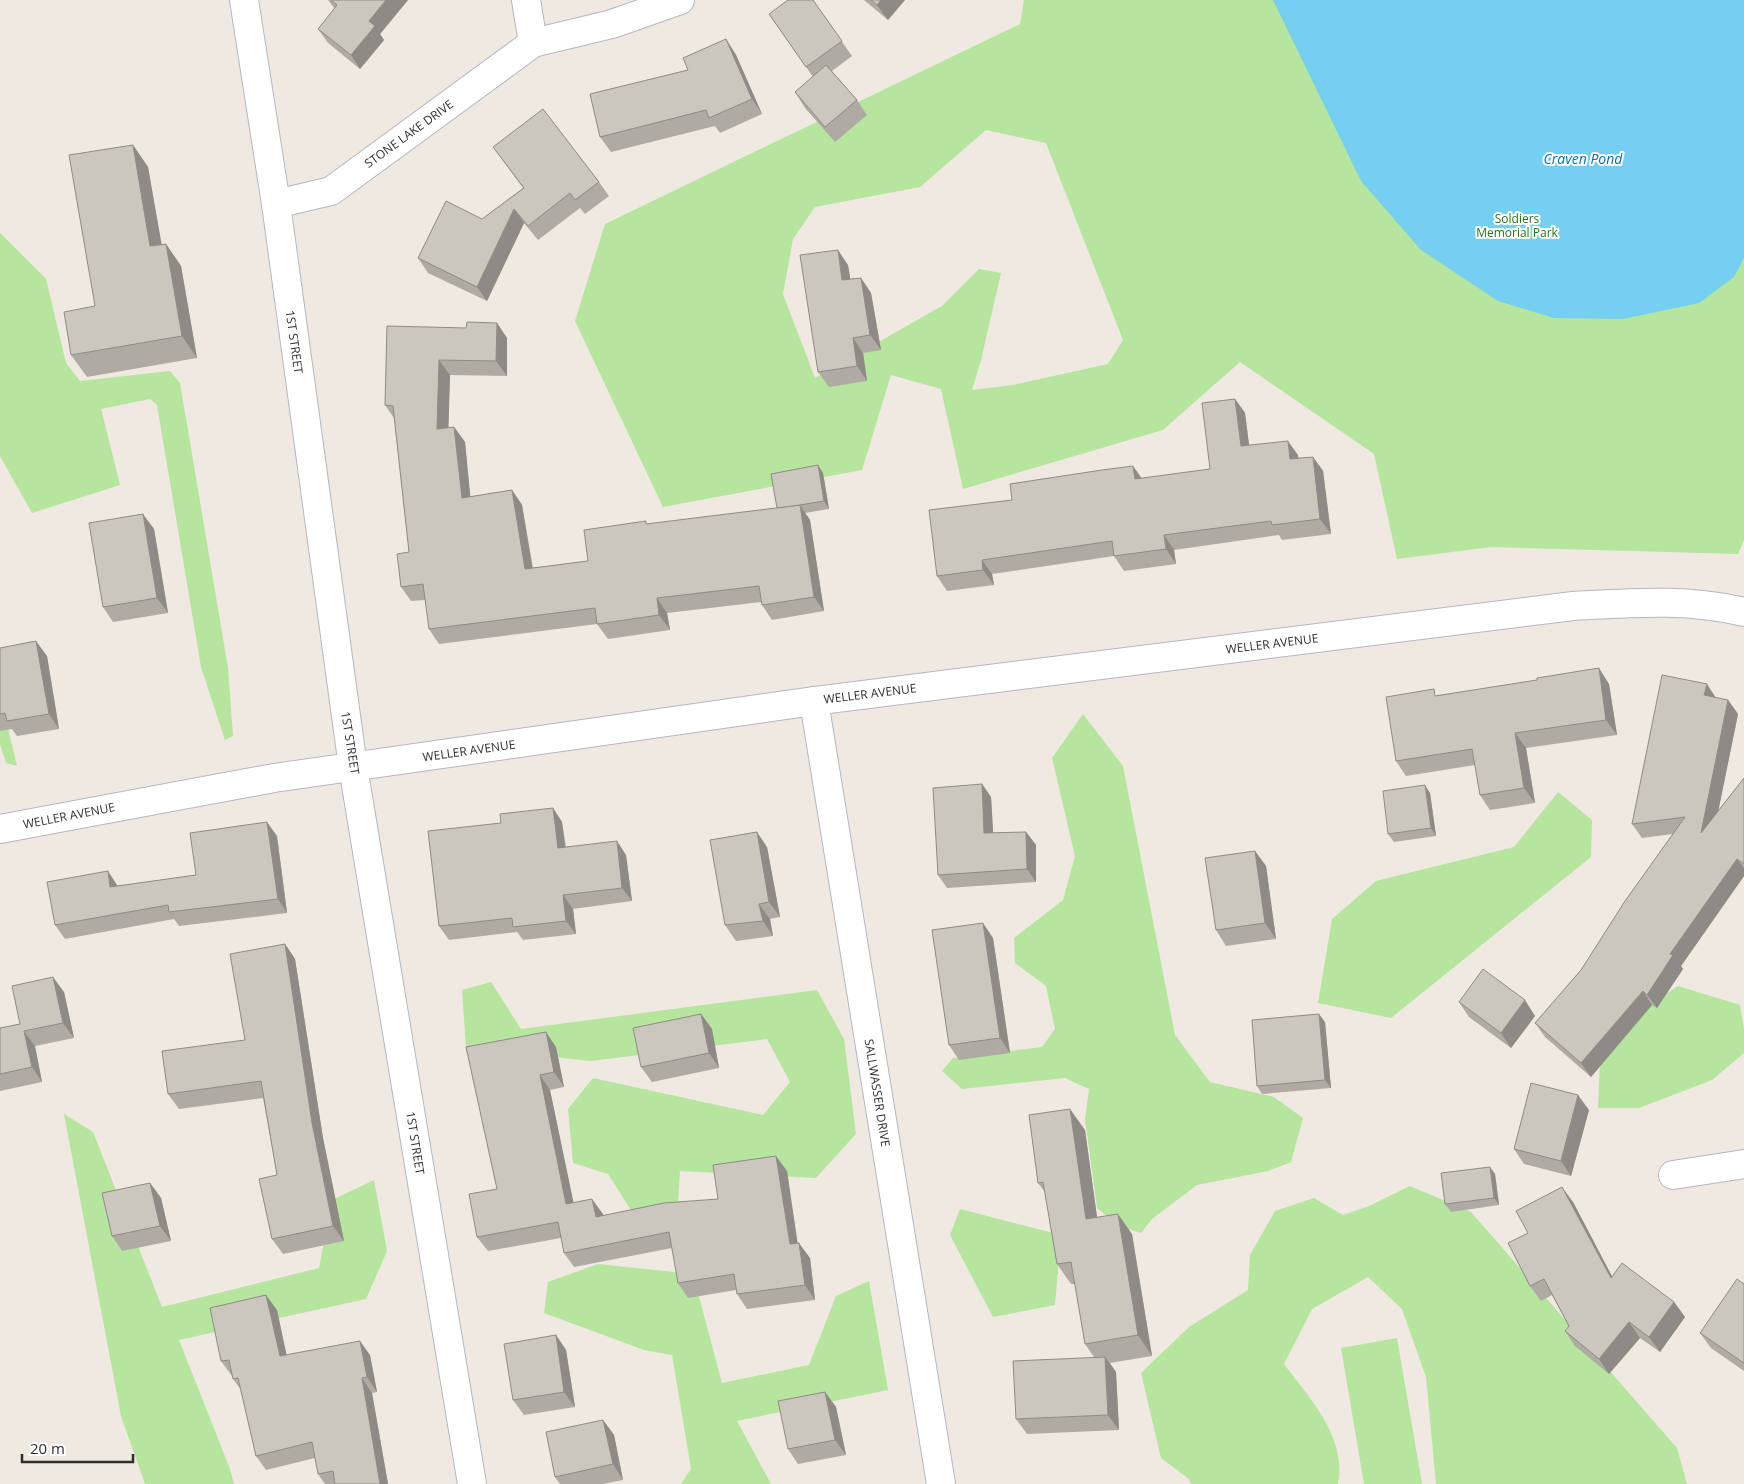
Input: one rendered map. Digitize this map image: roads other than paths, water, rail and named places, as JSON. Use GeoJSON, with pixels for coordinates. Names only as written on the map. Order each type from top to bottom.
{"type":"FeatureCollection","features":[{"type":"Feature","properties":{"kind":"street","name":"1ST STREET"},"geometry":{"type":"LineString","coordinates":[[244,0],[276,204],[353,767],[472,1484]]}},
{"type":"Feature","properties":{"kind":"street"},"geometry":{"type":"LineString","coordinates":[[526,0],[533,43]]}},
{"type":"Feature","properties":{"kind":"street","name":"STONE LAKE DRIVE"},"geometry":{"type":"LineString","coordinates":[[276,204],[331,191],[533,43],[612,24],[680,0]]}},
{"type":"Feature","properties":{"kind":"street","name":"WELLER AVENUE"},"geometry":{"type":"LineString","coordinates":[[0,829],[274,778],[814,701],[1573,606],[1675,602],[1718,605],[1744,612]]}},
{"type":"Feature","properties":{"kind":"street","name":"SALLWASSER DRIVE"},"geometry":{"type":"LineString","coordinates":[[814,701],[941,1484]]}},
{"type":"Feature","properties":{"kind":"street"},"geometry":{"type":"LineString","coordinates":[[1673,1175],[1744,1164]]}},
{"type":"Feature","properties":{"kind":"water","name":"Craven Pond"},"geometry":{"type":"Polygon","coordinates":[[[1273,0],[1744,0],[1744,258],[1734,277],[1699,303],[1623,319],[1554,318],[1498,301],[1421,250],[1361,181],[1273,0]]]}},
{"type":"Feature","properties":{"kind":"park label","name":"Soldiers Memorial Park"},"geometry":{"type":"Point","coordinates":[1517,226]}}]}
